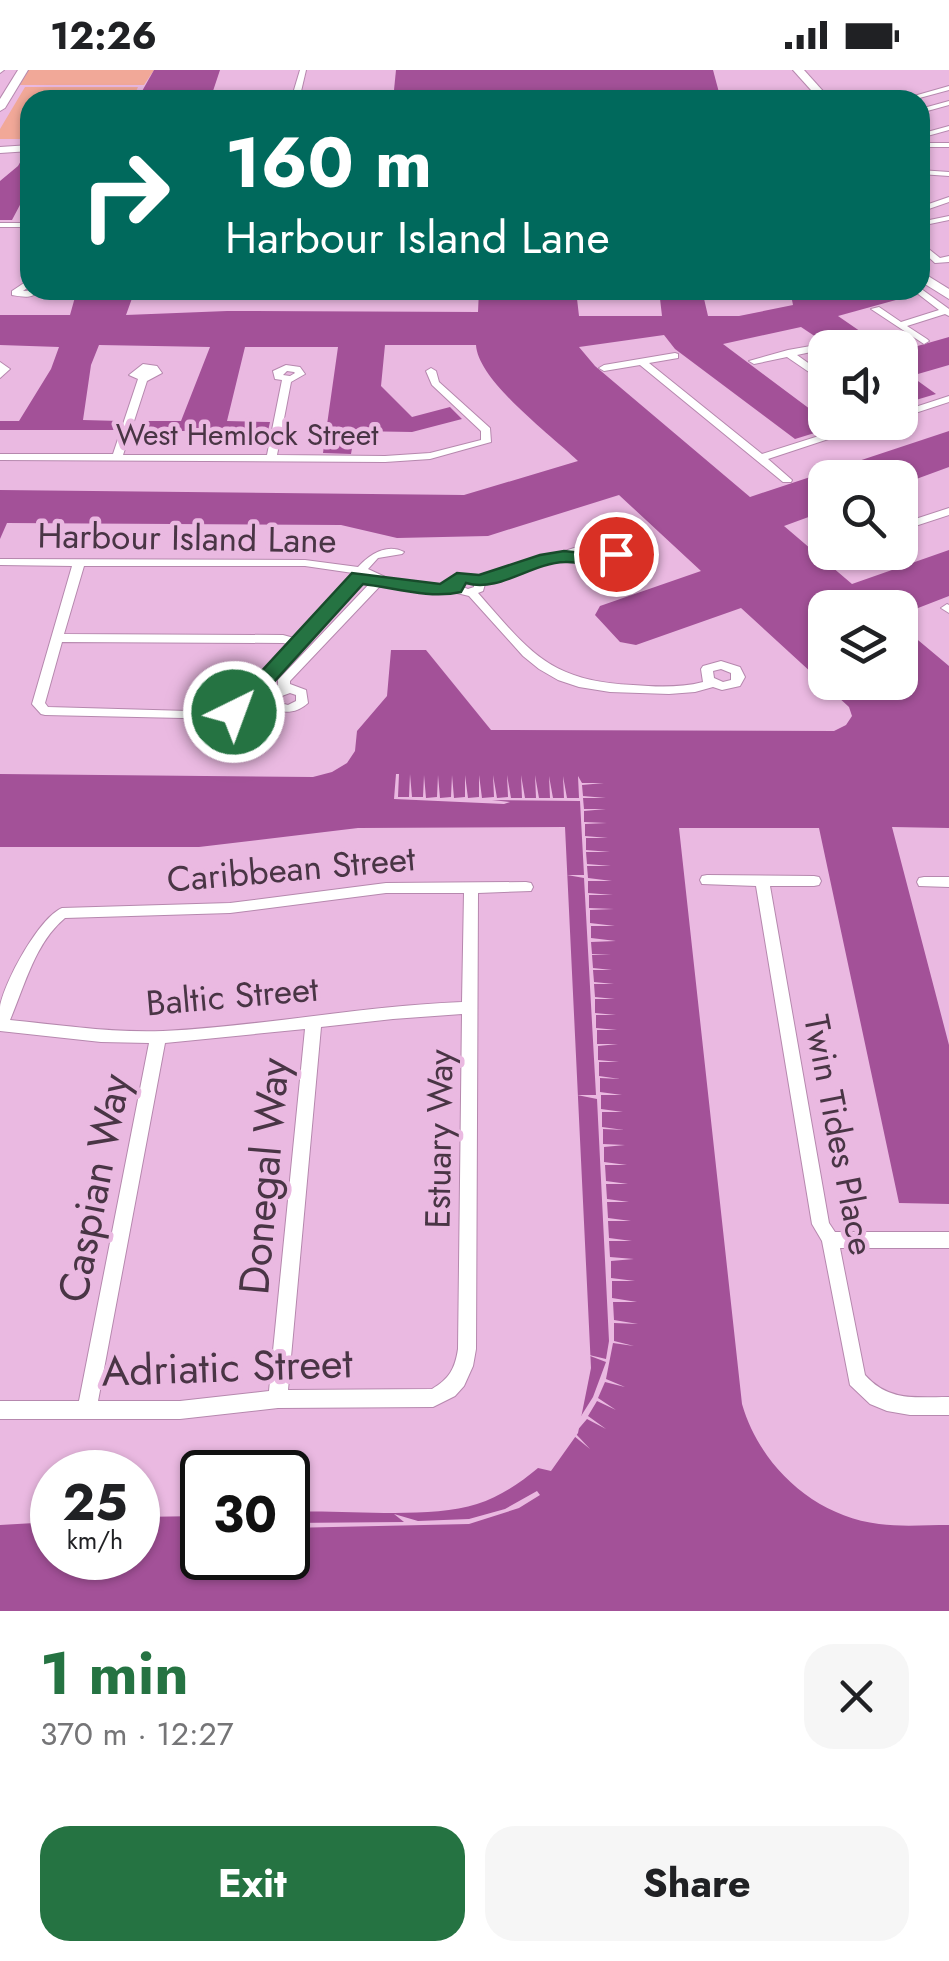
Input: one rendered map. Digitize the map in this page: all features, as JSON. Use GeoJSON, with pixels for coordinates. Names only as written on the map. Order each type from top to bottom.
{"type":"FeatureCollection","features":[{"type":"Feature","properties":{"kind":"street"},"geometry":{"type":"LineString","coordinates":[[0,90],[12,70]]}},
{"type":"Feature","properties":{"kind":"street"},"geometry":{"type":"LineString","coordinates":[[0,108],[23,70]]}},
{"type":"Feature","properties":{"kind":"street"},"geometry":{"type":"LineString","coordinates":[[303,70],[304,90]]}},
{"type":"Feature","properties":{"kind":"street"},"geometry":{"type":"LineString","coordinates":[[301,90],[312,70]]}},
{"type":"Feature","properties":{"kind":"street"},"geometry":{"type":"LineString","coordinates":[[798,70],[817,90]]}},
{"type":"Feature","properties":{"kind":"street"},"geometry":{"type":"LineString","coordinates":[[876,309],[924,341]]}},
{"type":"Feature","properties":{"kind":"street"},"geometry":{"type":"LineString","coordinates":[[899,325],[948,312]]}},
{"type":"Feature","properties":{"kind":"street"},"geometry":{"type":"LineString","coordinates":[[754,362],[808,349]]}},
{"type":"Feature","properties":{"kind":"street"},"geometry":{"type":"LineString","coordinates":[[788,353],[808,368]]}},
{"type":"Feature","properties":{"kind":"street"},"geometry":{"type":"LineString","coordinates":[[604,368],[675,356]]}},
{"type":"Feature","properties":{"kind":"street"},"geometry":{"type":"LineString","coordinates":[[644,364],[787,480]]}},
{"type":"Feature","properties":{"kind":"street"},"geometry":{"type":"LineString","coordinates":[[0,365],[5,369],[0,375]]}},
{"type":"Feature","properties":{"kind":"street","name":"West Hemlock Street"},"geometry":{"type":"LineString","coordinates":[[0,457],[430,456],[478,446],[489,438],[486,430],[435,384],[431,371]]}},
{"type":"Feature","properties":{"kind":"street"},"geometry":{"type":"LineString","coordinates":[[117,458],[143,378]]}},
{"type":"Feature","properties":{"kind":"street"},"geometry":{"type":"LineString","coordinates":[[271,459],[288,379]]}},
{"type":"Feature","properties":{"kind":"street"},"geometry":{"type":"LineString","coordinates":[[918,408],[949,399]]}},
{"type":"Feature","properties":{"kind":"street"},"geometry":{"type":"LineString","coordinates":[[761,458],[818,440]]}},
{"type":"Feature","properties":{"kind":"street"},"geometry":{"type":"LineString","coordinates":[[284,688],[284,680],[315,643],[350,615],[375,556],[398,552]]}},
{"type":"Feature","properties":{"kind":"street"},"geometry":{"type":"LineString","coordinates":[[564,556],[476,587],[534,663],[562,678],[611,690],[680,690],[712,683]]}},
{"type":"Feature","properties":{"kind":"street","name":"Harbour Island Lane"},"geometry":{"type":"LineString","coordinates":[[0,565],[308,571],[368,576],[416,588],[476,587]]}},
{"type":"Feature","properties":{"kind":"street"},"geometry":{"type":"LineString","coordinates":[[78,566],[38,704],[45,712],[224,716],[234,712],[297,642],[368,576]]}},
{"type":"Feature","properties":{"kind":"street"},"geometry":{"type":"LineString","coordinates":[[57,638],[297,642]]}},
{"type":"Feature","properties":{"kind":"street"},"geometry":{"type":"LineString","coordinates":[[707,880],[814,881]]}},
{"type":"Feature","properties":{"kind":"street","name":"Twin Tides Place"},"geometry":{"type":"LineString","coordinates":[[762,880],[821,1224],[830,1240],[857,1379],[869,1397],[890,1404],[949,1406]]}},
{"type":"Feature","properties":{"kind":"street"},"geometry":{"type":"LineString","coordinates":[[924,882],[949,882]]}},
{"type":"Feature","properties":{"kind":"street","name":"Estuary Way"},"geometry":{"type":"LineString","coordinates":[[454,1388],[464,1369],[467,1350],[471,887]]}},
{"type":"Feature","properties":{"kind":"street","name":"Caribbean Street"},"geometry":{"type":"LineString","coordinates":[[0,1024],[42,934],[62,913],[198,910],[386,888],[526,887]]}},
{"type":"Feature","properties":{"kind":"street","name":"Baltic Street"},"geometry":{"type":"LineString","coordinates":[[0,1024],[158,1037],[394,1010],[470,1008]]}},
{"type":"Feature","properties":{"kind":"street","name":"Donegal Way"},"geometry":{"type":"LineString","coordinates":[[278,1399],[314,1020]]}},
{"type":"Feature","properties":{"kind":"street","name":"Caspian Way"},"geometry":{"type":"LineString","coordinates":[[87,1410],[158,1037]]}},
{"type":"Feature","properties":{"kind":"street"},"geometry":{"type":"LineString","coordinates":[[830,1240],[949,1240]]}},
{"type":"Feature","properties":{"kind":"street","name":"Adriatic Street"},"geometry":{"type":"LineString","coordinates":[[0,1410],[180,1410],[278,1399],[433,1398],[454,1388]]}},
{"type":"Feature","properties":{"kind":"shaded area"},"geometry":{"type":"Polygon","coordinates":[[[28,70],[154,70],[144,85],[19,85],[28,70]]]}},
{"type":"Feature","properties":{"kind":"shaded area"},"geometry":{"type":"Polygon","coordinates":[[[154,70],[220,70],[213,90],[143,90],[154,70]]]}},
{"type":"Feature","properties":{"kind":"shaded area"},"geometry":{"type":"Polygon","coordinates":[[[396,70],[713,70],[718,90],[394,90],[396,70]]]}},
{"type":"Feature","properties":{"kind":"shaded area"},"geometry":{"type":"Polygon","coordinates":[[[25,87],[138,87],[137,90],[23,90],[25,87]]]}},
{"type":"Feature","properties":{"kind":"shaded area"},"geometry":{"type":"Polygon","coordinates":[[[20,95],[20,139],[0,139],[0,129],[20,95]]]}},
{"type":"Feature","properties":{"kind":"shaded area"},"geometry":{"type":"Polygon","coordinates":[[[20,162],[20,205],[12,220],[0,220],[0,181],[20,162]]]}},
{"type":"Feature","properties":{"kind":"shaded area"},"geometry":{"type":"Polygon","coordinates":[[[74,300],[131,300],[126,315],[227,311],[478,312],[479,300],[577,300],[579,316],[662,316],[660,300],[704,300],[708,316],[739,316],[793,305],[792,300],[896,300],[838,316],[858,330],[808,332],[801,327],[723,344],[808,408],[808,435],[795,439],[675,349],[664,335],[579,347],[595,366],[750,497],[808,478],[808,517],[784,526],[808,546],[808,570],[836,570],[852,584],[892,570],[918,570],[918,561],[949,550],[949,596],[918,608],[918,590],[808,590],[808,669],[741,608],[636,645],[620,642],[595,615],[600,606],[701,571],[619,495],[488,536],[397,538],[341,525],[7,523],[0,539],[0,490],[464,495],[578,461],[502,391],[489,375],[476,345],[385,345],[381,386],[412,417],[450,407],[462,419],[412,432],[355,431],[351,454],[323,453],[338,347],[245,347],[227,421],[270,422],[268,431],[138,431],[141,421],[181,421],[210,347],[99,345],[91,365],[83,420],[120,421],[117,430],[0,430],[0,421],[19,421],[51,369],[59,347],[0,345],[0,315],[70,315],[74,300]]]}},
{"type":"Feature","properties":{"kind":"shaded area"},"geometry":{"type":"Polygon","coordinates":[[[949,337],[949,365],[918,374],[918,346],[949,337]]]}},
{"type":"Feature","properties":{"kind":"shaded area"},"geometry":{"type":"Polygon","coordinates":[[[918,381],[936,394],[918,399],[918,381]]]}},
{"type":"Feature","properties":{"kind":"shaded area"},"geometry":{"type":"Polygon","coordinates":[[[949,431],[949,467],[918,478],[918,460],[862,460],[949,431]]]}},
{"type":"Feature","properties":{"kind":"shaded area"},"geometry":{"type":"Polygon","coordinates":[[[918,640],[949,666],[949,828],[892,827],[949,1045],[949,1204],[899,1203],[819,828],[679,828],[742,1404],[750,1427],[776,1467],[812,1499],[833,1511],[879,1524],[949,1525],[949,1611],[0,1611],[0,1525],[30,1523],[30,1580],[160,1580],[160,1517],[180,1516],[180,1580],[310,1580],[310,1512],[457,1509],[509,1489],[538,1468],[551,1471],[578,1433],[591,1368],[565,827],[358,828],[199,847],[0,847],[0,774],[313,777],[332,772],[347,763],[355,751],[357,731],[387,696],[391,650],[426,650],[491,730],[834,731],[846,725],[852,716],[841,700],[918,700],[918,640]]]}},
{"type":"Feature","properties":{"kind":"pier"},"geometry":{"type":"Polygon","coordinates":[[[396,774],[398,797],[409,797],[410,774],[412,797],[423,797],[424,775],[426,798],[437,797],[438,775],[440,798],[451,797],[452,775],[454,798],[465,797],[465,775],[468,798],[479,797],[479,775],[482,798],[494,797],[493,775],[497,798],[508,797],[507,775],[511,798],[522,798],[521,775],[525,798],[536,798],[535,775],[539,798],[550,798],[549,776],[553,798],[564,798],[563,776],[567,798],[579,798],[578,776],[582,783],[604,783],[582,785],[583,796],[606,798],[583,798],[584,809],[606,809],[584,811],[584,822],[607,823],[585,824],[585,836],[608,838],[586,838],[586,850],[610,852],[586,852],[587,864],[611,866],[587,866],[588,878],[612,881],[588,881],[588,893],[613,895],[589,895],[589,908],[614,909],[590,910],[590,923],[615,926],[591,926],[591,938],[616,941],[591,942],[592,954],[611,954],[592,955],[593,968],[612,970],[593,970],[594,982],[614,984],[594,984],[595,997],[615,999],[595,999],[595,1013],[616,1015],[596,1015],[596,1028],[617,1030],[597,1030],[597,1044],[618,1044],[598,1046],[598,1060],[619,1062],[599,1062],[599,1076],[620,1079],[600,1078],[600,1092],[622,1095],[601,1095],[601,1109],[623,1112],[602,1112],[602,1127],[624,1130],[603,1129],[603,1144],[625,1145],[604,1147],[604,1162],[627,1165],[605,1165],[606,1181],[628,1184],[606,1184],[607,1199],[629,1202],[607,1202],[608,1218],[631,1221],[608,1221],[609,1238],[632,1241],[609,1241],[610,1257],[634,1259],[611,1261],[611,1278],[635,1281],[612,1281],[612,1298],[637,1302],[613,1302],[614,1320],[638,1324],[614,1323],[614,1341],[634,1346],[613,1343],[606,1379],[625,1387],[605,1382],[598,1398],[616,1410],[597,1401],[588,1416],[606,1429],[587,1419],[575,1433],[590,1449],[574,1436],[561,1448],[593,1397],[606,1362],[585,1354],[606,1359],[609,1341],[597,1099],[577,1095],[596,1095],[584,878],[567,875],[584,875],[580,801],[492,800],[510,802],[504,804],[394,799],[396,774]]]}},
{"type":"Feature","properties":{"kind":"pier"},"geometry":{"type":"Polygon","coordinates":[[[537,1491],[540,1495],[519,1508],[469,1524],[310,1528],[310,1523],[404,1522],[394,1514],[418,1521],[469,1519],[505,1509],[537,1491]]]}},
{"type":"Feature","properties":{"kind":"route"},"geometry":{"type":"LineString","coordinates":[[234,712],[358,577],[440,590],[454,588],[454,582],[464,577],[480,582],[540,560],[564,556],[605,561],[616,554]]}}]}
